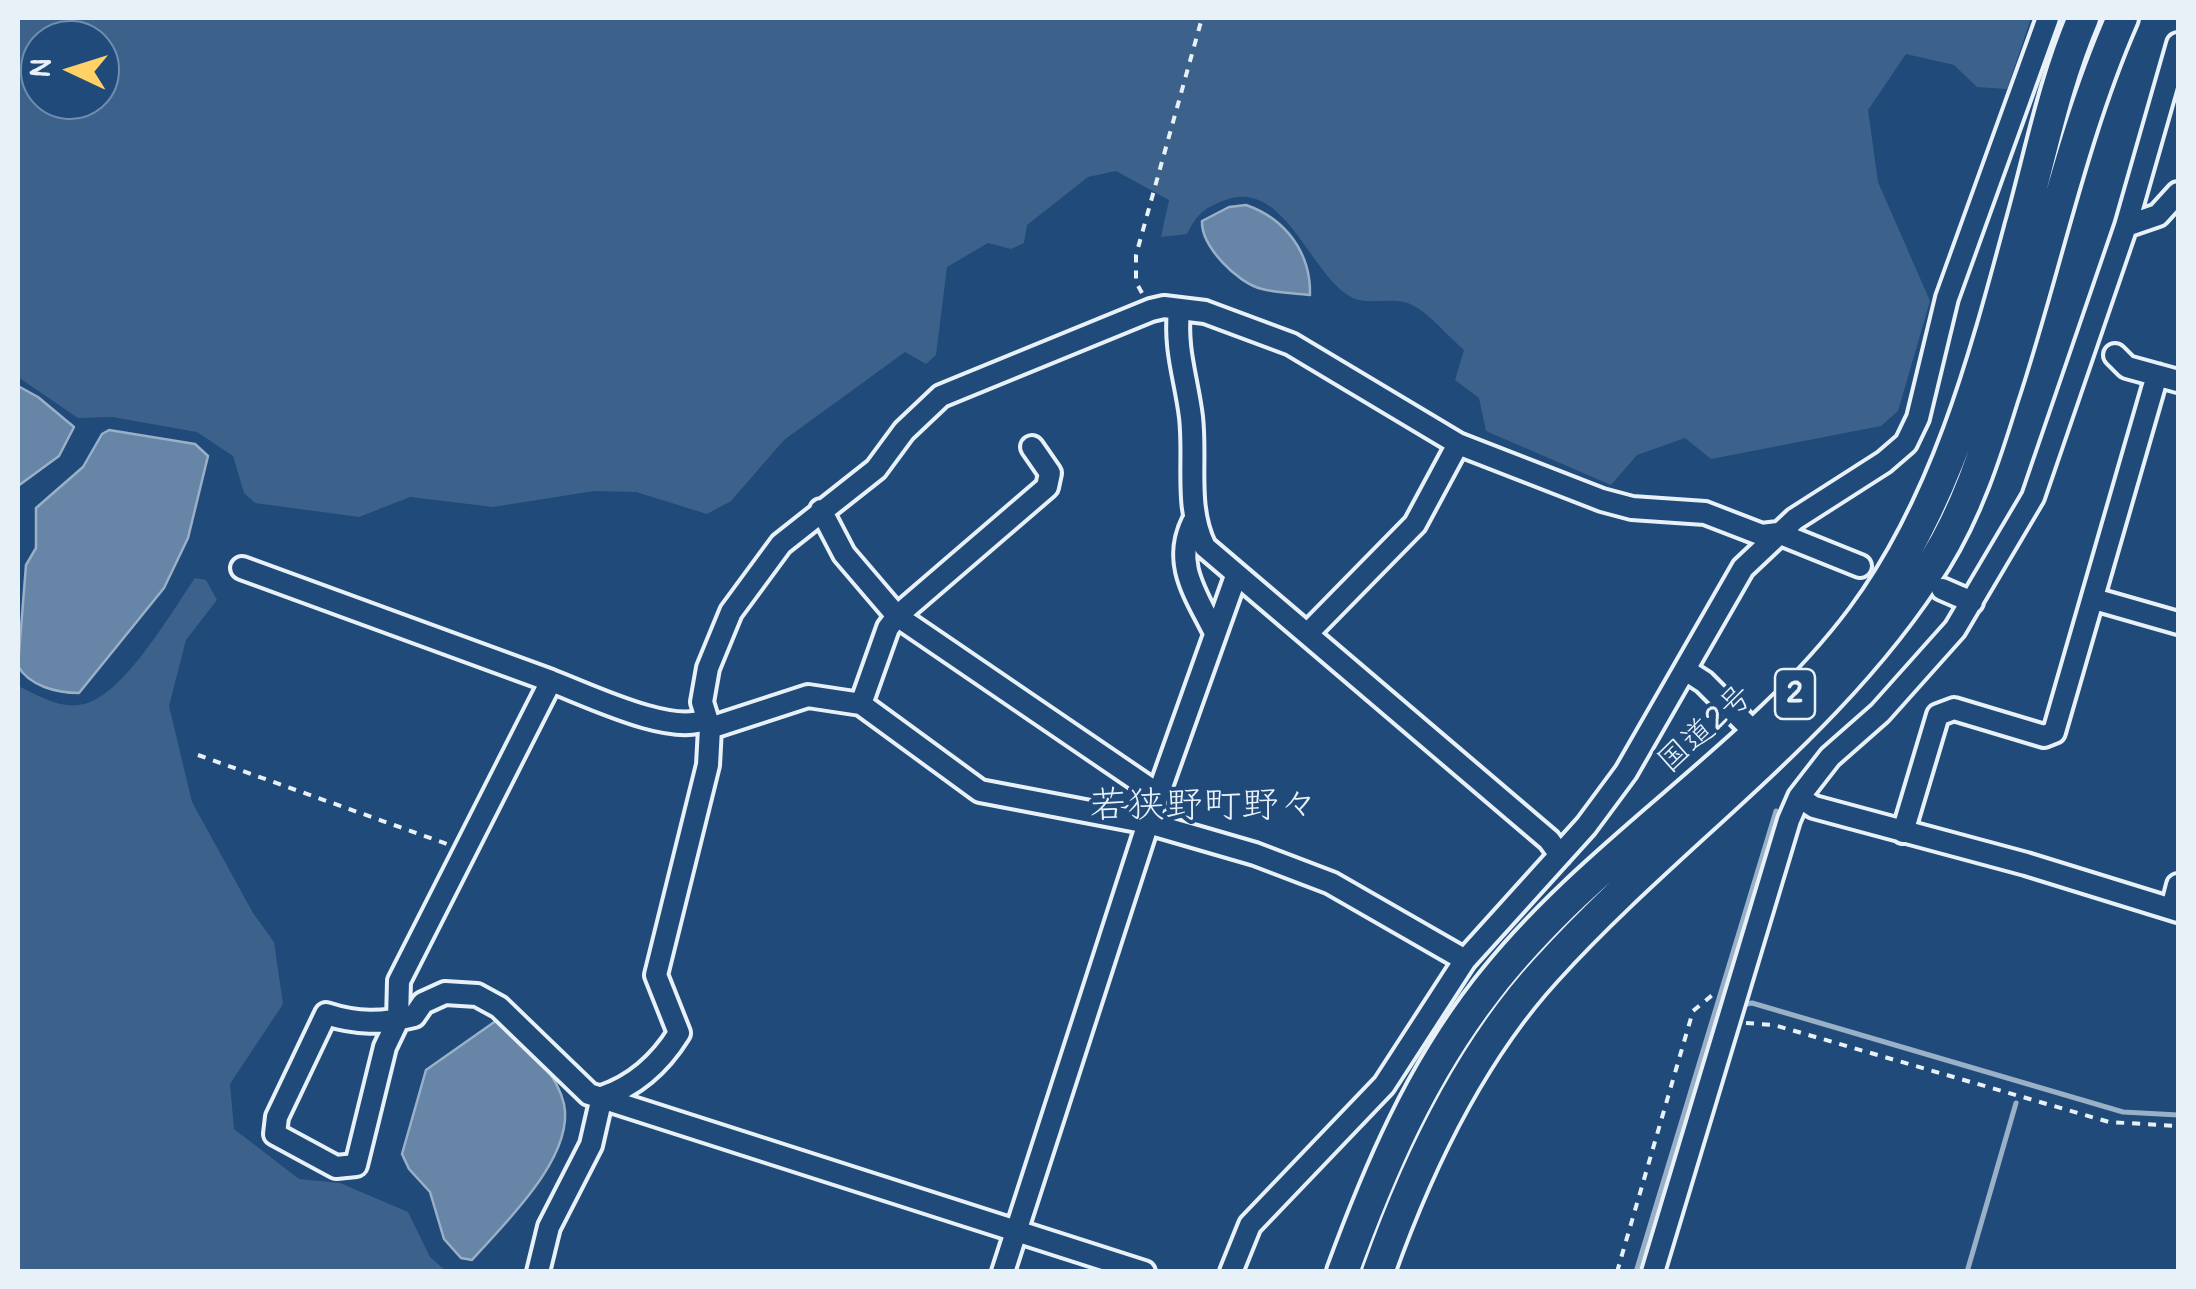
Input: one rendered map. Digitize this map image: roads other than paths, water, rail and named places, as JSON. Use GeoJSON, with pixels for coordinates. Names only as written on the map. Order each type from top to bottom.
{"type":"FeatureCollection","features":[{"type":"Feature","properties":{"kind":"highway","name":"国道2号"},"geometry":{"type":"LineString","coordinates":[[1343,1272],[1419,1092],[1489,987],[1598,874],[1756,734],[1864,617],[1930,504],[1965,419],[2055,95],[2083,18]]}},
{"type":"Feature","properties":{"kind":"highway","name":"国道2号"},"geometry":{"type":"LineString","coordinates":[[1378,1272],[1422,1161],[1451,1105],[1543,972],[1651,862],[1789,739],[1845,682],[1886,632],[1936,558],[1980,466],[2033,304],[2092,95],[2122,18]]}},
{"type":"Feature","properties":{"kind":"street"},"geometry":{"type":"LineString","coordinates":[[1231,1272],[1250,1225],[1384,1085],[1465,960],[1560,856],[1626,772],[1743,568],[1778,533],[1906,443],[1918,418],[1947,298],[2048,18]]}},
{"type":"Feature","properties":{"kind":"street"},"geometry":{"type":"LineString","coordinates":[[1653,1272],[1727,1008],[1799,797],[1830,757],[1910,682],[1996,568],[2047,465],[2126,226],[2178,44]]}},
{"type":"Feature","properties":{"kind":"street"},"geometry":{"type":"LineString","coordinates":[[2126,226],[2158,215],[2178,193]]}},
{"type":"Feature","properties":{"kind":"street"},"geometry":{"type":"LineString","coordinates":[[602,1097],[618,1092],[664,1058],[679,1033],[656,975],[708,765],[708,724],[702,702],[708,668],[730,612],[781,544],[876,468],[904,431],[942,396],[1151,310],[1205,312],[1291,344],[1458,444],[1632,508],[1705,513],[1762,535],[1778,533],[1860,566]]}},
{"type":"Feature","properties":{"kind":"street"},"geometry":{"type":"LineString","coordinates":[[1179,310],[1175,346],[1190,417],[1193,522],[1205,547],[1549,840],[1560,856]]}},
{"type":"Feature","properties":{"kind":"street"},"geometry":{"type":"LineString","coordinates":[[2115,355],[2127,367],[2178,382]]}},
{"type":"Feature","properties":{"kind":"street"},"geometry":{"type":"LineString","coordinates":[[1903,832],[1938,714],[1944,710],[1954,709],[2050,737],[2094,599],[2157,375]]}},
{"type":"Feature","properties":{"kind":"street"},"geometry":{"type":"LineString","coordinates":[[1308,633],[1415,524],[1458,444]]}},
{"type":"Feature","properties":{"kind":"street"},"geometry":{"type":"LineString","coordinates":[[861,704],[888,628],[897,616],[1047,487],[1050,473],[1032,447]]}},
{"type":"Feature","properties":{"kind":"street"},"geometry":{"type":"LineString","coordinates":[[821,510],[844,554],[897,616],[1158,794]]}},
{"type":"Feature","properties":{"kind":"street"},"geometry":{"type":"LineString","coordinates":[[1193,522],[1183,542],[1186,577],[1214,631]]}},
{"type":"Feature","properties":{"kind":"street"},"geometry":{"type":"LineString","coordinates":[[242,568],[662,721],[708,724],[808,696],[861,704],[980,791],[1148,822],[1255,854],[1331,883],[1465,960]]}},
{"type":"Feature","properties":{"kind":"street"},"geometry":{"type":"LineString","coordinates":[[1003,1272],[1148,822],[1236,576]]}},
{"type":"Feature","properties":{"kind":"street"},"geometry":{"type":"LineString","coordinates":[[1942,589],[1972,602]]}},
{"type":"Feature","properties":{"kind":"street"},"geometry":{"type":"LineString","coordinates":[[2094,599],[2178,623]]}},
{"type":"Feature","properties":{"kind":"street"},"geometry":{"type":"LineString","coordinates":[[1686,671],[1704,682],[1756,734]]}},
{"type":"Feature","properties":{"kind":"street"},"geometry":{"type":"LineString","coordinates":[[551,682],[399,981],[398,1020],[386,1047],[356,1164],[349,1169],[336,1167],[275,1134],[276,1117],[326,1014],[351,1022],[398,1020],[414,1016],[423,1003],[445,993],[477,995],[498,1006],[589,1094],[1144,1272]]}},
{"type":"Feature","properties":{"kind":"street"},"geometry":{"type":"LineString","coordinates":[[1799,797],[1814,807],[2175,909],[2178,885]]}},
{"type":"Feature","properties":{"kind":"street"},"geometry":{"type":"LineString","coordinates":[[538,1272],[549,1227],[591,1146],[602,1097]]}},
{"type":"Feature","properties":{"kind":"waterway"},"geometry":{"type":"LineString","coordinates":[[1636,1272],[1776,811]]}},
{"type":"Feature","properties":{"kind":"waterway"},"geometry":{"type":"LineString","coordinates":[[1741,1005],[1752,1003],[2123,1112],[2178,1115]]}},
{"type":"Feature","properties":{"kind":"waterway"},"geometry":{"type":"LineString","coordinates":[[1967,1272],[2016,1103]]}},
{"type":"Feature","properties":{"kind":"district","name":"若狭野町野々"},"geometry":{"type":"Point","coordinates":[1203,807]}}]}
